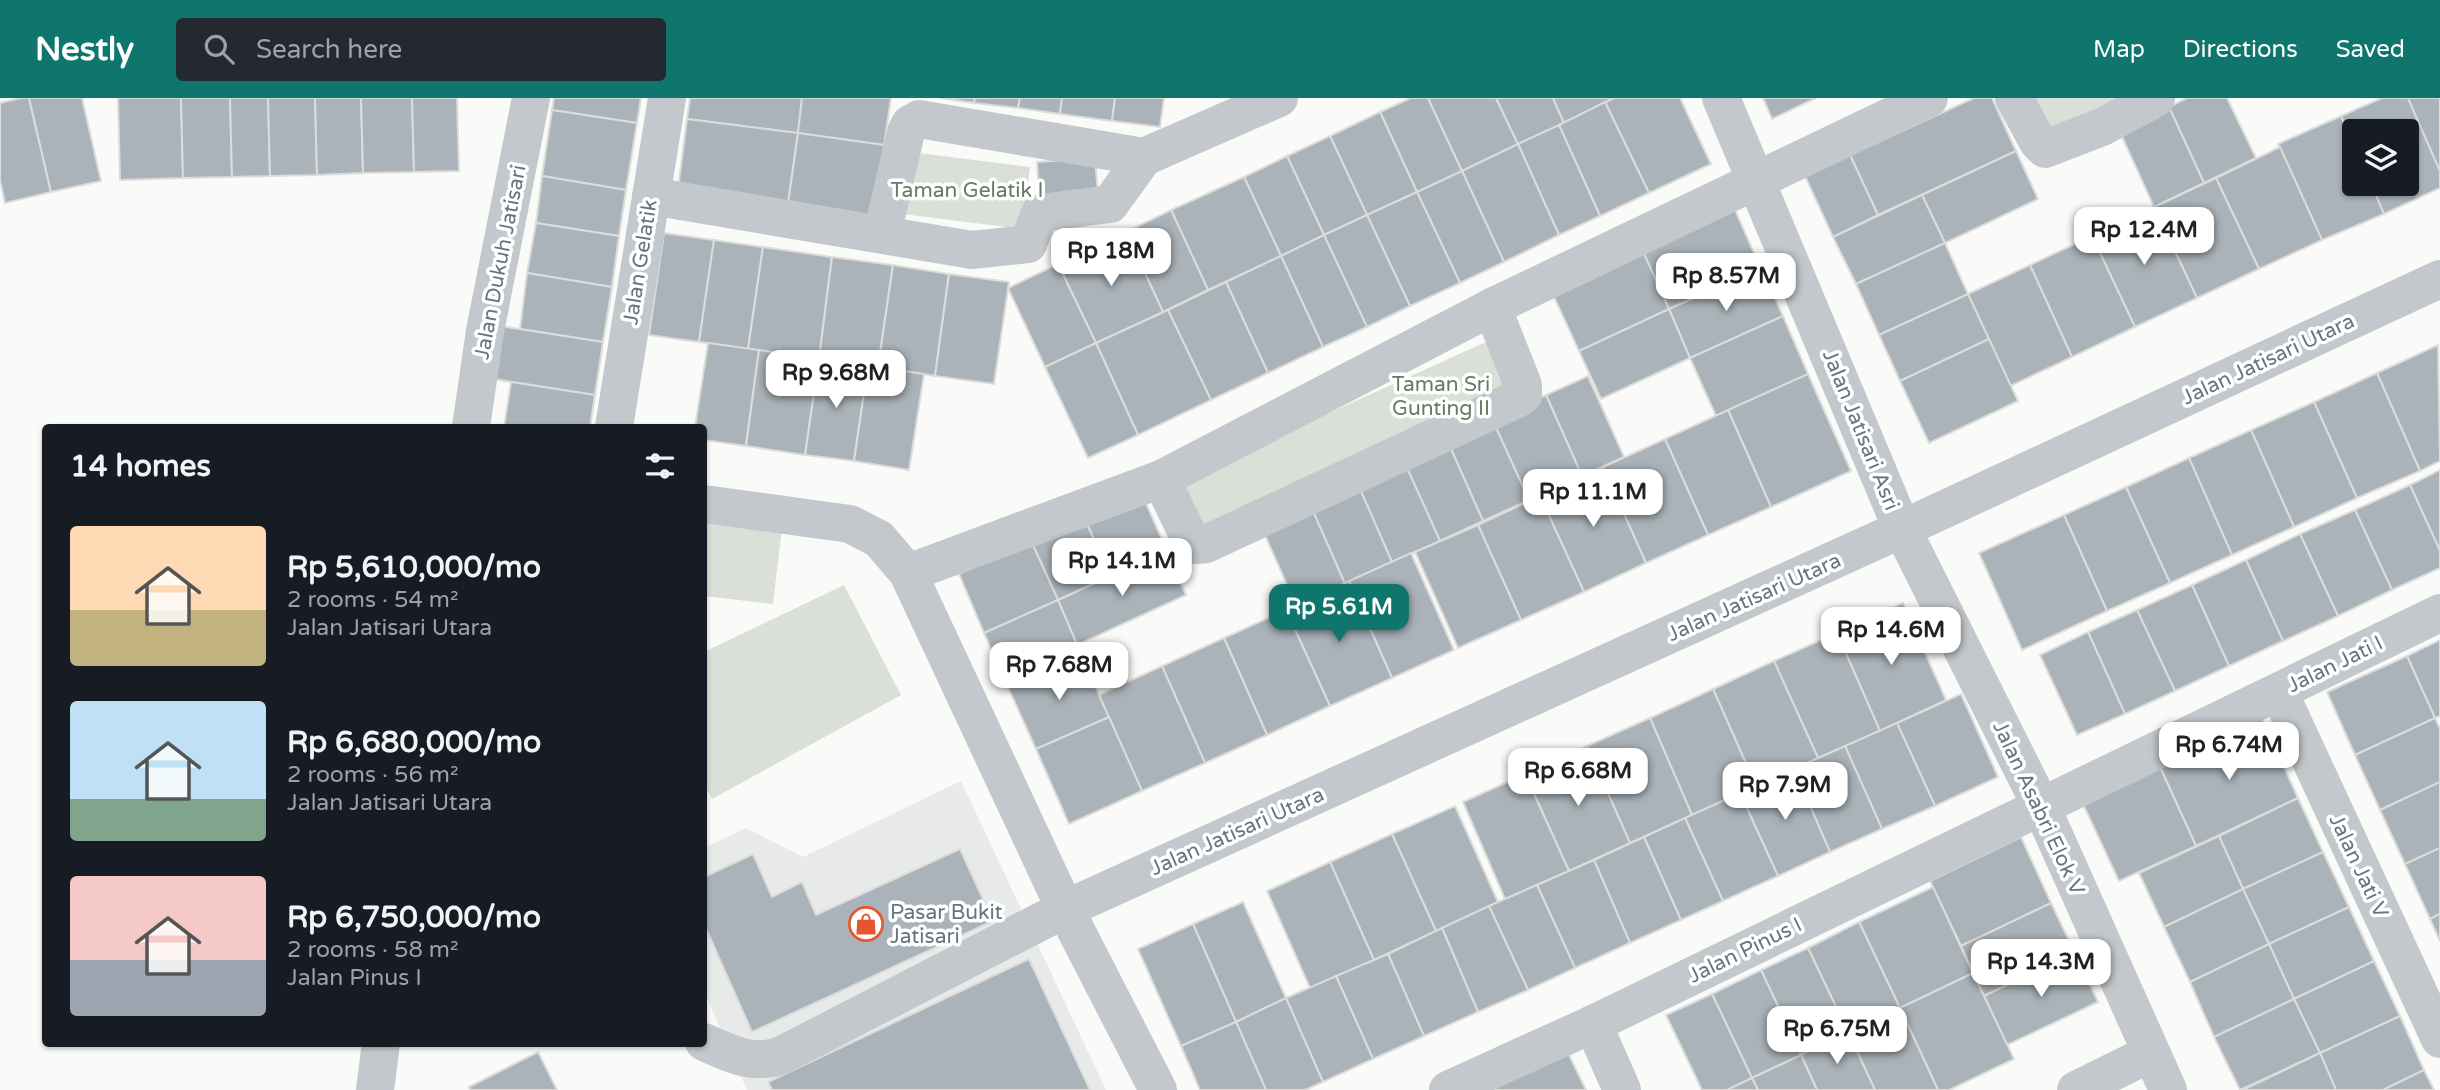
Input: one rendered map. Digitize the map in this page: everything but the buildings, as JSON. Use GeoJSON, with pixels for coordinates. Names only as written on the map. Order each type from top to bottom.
{"type":"FeatureCollection","features":[{"type":"Feature","properties":{"kind":"street","name":"Jalan Dukuh Jatisari"},"geometry":{"type":"LineString","coordinates":[[471,424],[485,331],[531,98]]}},
{"type":"Feature","properties":{"kind":"street","name":"Jalan Gelatik"},"geometry":{"type":"LineString","coordinates":[[614,424],[667,98]]}},
{"type":"Feature","properties":{"kind":"street"},"geometry":{"type":"LineString","coordinates":[[651,197],[972,250],[1028,244],[1040,213],[1110,204],[1144,157],[1279,98]]}},
{"type":"Feature","properties":{"kind":"street","name":"Jalan Jatisari Asri"},"geometry":{"type":"LineString","coordinates":[[1721,98],[1902,529]]}},
{"type":"Feature","properties":{"kind":"street"},"geometry":{"type":"LineString","coordinates":[[908,573],[1161,479],[1492,307],[1929,98]]}},
{"type":"Feature","properties":{"kind":"street"},"geometry":{"type":"LineString","coordinates":[[2014,98],[2038,142],[2045,149],[2102,127],[2156,98]]}},
{"type":"Feature","properties":{"kind":"street"},"geometry":{"type":"LineString","coordinates":[[882,234],[906,132],[910,124],[919,119],[1144,157]]}},
{"type":"Feature","properties":{"kind":"street","name":"Jalan Jatisari Utara"},"geometry":{"type":"LineString","coordinates":[[707,1043],[746,1060],[761,1062],[780,1056],[1065,909],[1902,529],[2440,279]]}},
{"type":"Feature","properties":{"kind":"street"},"geometry":{"type":"LineString","coordinates":[[1161,479],[1190,538],[1197,545],[1206,544],[1517,399],[1522,395],[1523,385],[1492,307]]}},
{"type":"Feature","properties":{"kind":"street"},"geometry":{"type":"LineString","coordinates":[[707,504],[850,524],[878,539],[908,573],[1065,909],[1158,1090]]}},
{"type":"Feature","properties":{"kind":"street","name":"Jalan Asabri Elok V"},"geometry":{"type":"LineString","coordinates":[[1902,529],[2041,806],[2149,1054],[2168,1090]]}},
{"type":"Feature","properties":{"kind":"street","name":"Jalan Jati I"},"geometry":{"type":"LineString","coordinates":[[2041,806],[2440,613]]}},
{"type":"Feature","properties":{"kind":"street","name":"Jalan Jati V"},"geometry":{"type":"LineString","coordinates":[[2279,692],[2440,1039]]}},
{"type":"Feature","properties":{"kind":"street","name":"Jalan Pinus I"},"geometry":{"type":"LineString","coordinates":[[1448,1090],[1593,1024],[2041,806]]}},
{"type":"Feature","properties":{"kind":"street"},"geometry":{"type":"LineString","coordinates":[[1593,1024],[1622,1090]]}},
{"type":"Feature","properties":{"kind":"street"},"geometry":{"type":"LineString","coordinates":[[375,1090],[380,1047]]}},
{"type":"Feature","properties":{"kind":"street"},"geometry":{"type":"LineString","coordinates":[[2076,1090],[2149,1054]]}},
{"type":"Feature","properties":{"kind":"shaded area","name":"Pasar Bukit Jatisari"},"geometry":{"type":"Polygon","coordinates":[[[961,781],[1106,1090],[747,1090],[707,998],[707,847],[746,828],[803,857],[961,781]]]}},
{"type":"Feature","properties":{"kind":"green space"},"geometry":{"type":"Polygon","coordinates":[[[2027,98],[2137,98],[2048,141],[2027,98]]]}},
{"type":"Feature","properties":{"kind":"green space","name":"Taman Gelatik I"},"geometry":{"type":"Polygon","coordinates":[[[911,152],[1030,167],[1022,229],[903,214],[911,152]]]}},
{"type":"Feature","properties":{"kind":"green space","name":"Taman Sri Gunting II"},"geometry":{"type":"Polygon","coordinates":[[[1488,341],[1513,397],[1201,538],[1177,482],[1488,341]]]}},
{"type":"Feature","properties":{"kind":"green space"},"geometry":{"type":"Polygon","coordinates":[[[707,518],[782,527],[773,604],[707,596],[707,518]]]}},
{"type":"Feature","properties":{"kind":"green space"},"geometry":{"type":"Polygon","coordinates":[[[844,585],[901,695],[712,799],[707,790],[707,651],[844,585]]]}},
{"type":"Feature","properties":{"kind":"place","name":"Pasar Bukit Jatisari"},"geometry":{"type":"Point","coordinates":[866,924]}}]}
